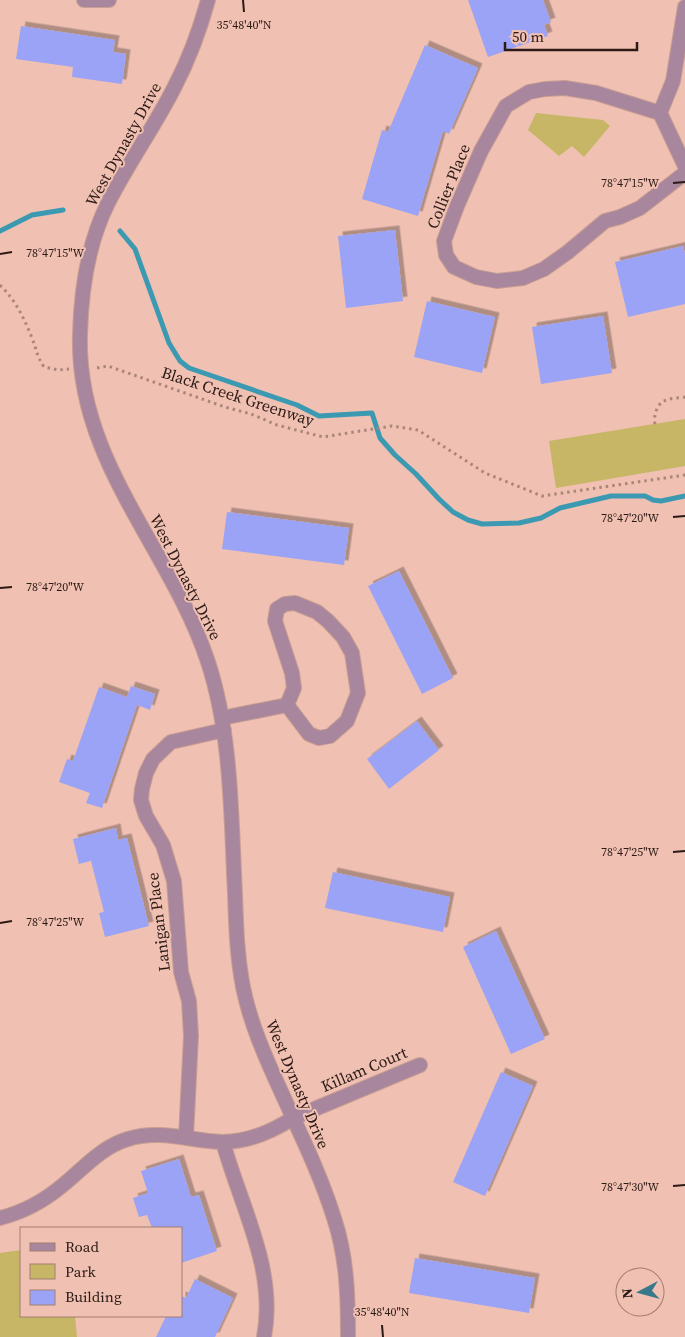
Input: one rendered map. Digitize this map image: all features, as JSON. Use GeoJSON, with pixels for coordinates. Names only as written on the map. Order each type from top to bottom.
{"type":"FeatureCollection","features":[{"type":"Feature","properties":{"kind":"street"},"geometry":{"type":"LineString","coordinates":[[84,0],[110,0]]}},
{"type":"Feature","properties":{"kind":"street","name":"West Dynasty Drive"},"geometry":{"type":"LineString","coordinates":[[208,0],[202,22],[176,85],[107,205],[94,238],[82,294],[79,338],[81,369],[87,401],[99,445],[197,632],[216,687],[223,724],[232,828],[238,948],[243,987],[258,1041],[324,1188],[335,1218],[343,1248],[347,1277],[348,1337]]}},
{"type":"Feature","properties":{"kind":"street"},"geometry":{"type":"LineString","coordinates":[[685,7],[673,81],[660,112],[685,166]]}},
{"type":"Feature","properties":{"kind":"street","name":"Collier Place"},"geometry":{"type":"LineString","coordinates":[[660,112],[596,93],[564,88],[529,92],[506,106],[481,151],[457,206],[444,241],[446,256],[454,267],[476,277],[497,281],[523,278],[544,268],[568,252],[605,221],[640,208],[685,173]]}},
{"type":"Feature","properties":{"kind":"street"},"geometry":{"type":"LineString","coordinates":[[294,602],[317,612],[342,637],[352,653],[358,693],[347,721],[330,736],[318,738],[309,734],[287,705],[294,688],[292,673],[275,621],[277,609],[285,604],[294,602]]}},
{"type":"Feature","properties":{"kind":"street","name":"Lanigan Place"},"geometry":{"type":"LineString","coordinates":[[186,1137],[191,1036],[189,1001],[181,972],[174,881],[163,845],[146,816],[140,800],[146,773],[152,759],[170,742],[287,705]]}},
{"type":"Feature","properties":{"kind":"street","name":"Killam Court"},"geometry":{"type":"LineString","coordinates":[[0,1218],[29,1208],[48,1197],[101,1152],[114,1144],[144,1135],[164,1134],[223,1142],[275,1130],[293,1118],[420,1065]]}},
{"type":"Feature","properties":{"kind":"street"},"geometry":{"type":"LineString","coordinates":[[223,1142],[228,1162],[255,1236],[265,1288],[266,1325],[264,1337]]}},
{"type":"Feature","properties":{"kind":"path"},"geometry":{"type":"LineString","coordinates":[[0,286],[21,311],[34,341],[37,356],[44,367],[59,370],[65,369]]}},
{"type":"Feature","properties":{"kind":"path","name":"Black Creek Greenway"},"geometry":{"type":"LineString","coordinates":[[96,368],[108,366],[277,425],[323,437],[388,426],[418,430],[485,473],[542,496],[685,475]]}},
{"type":"Feature","properties":{"kind":"path"},"geometry":{"type":"LineString","coordinates":[[654,424],[661,402],[685,397]]}},
{"type":"Feature","properties":{"kind":"green space"},"geometry":{"type":"Polygon","coordinates":[[[536,113],[603,120],[610,126],[584,157],[572,146],[559,156],[528,130],[536,113]]]}},
{"type":"Feature","properties":{"kind":"green space"},"geometry":{"type":"Polygon","coordinates":[[[685,419],[685,466],[556,488],[549,441],[685,419]]]}},
{"type":"Feature","properties":{"kind":"green space"},"geometry":{"type":"Polygon","coordinates":[[[20,1250],[20,1317],[75,1317],[77,1337],[0,1337],[0,1253],[20,1250]]]}},
{"type":"Feature","properties":{"kind":"building"},"geometry":{"type":"Polygon","coordinates":[[[468,0],[543,0],[551,22],[544,25],[548,36],[488,57],[468,0]]]}},
{"type":"Feature","properties":{"kind":"building"},"geometry":{"type":"Polygon","coordinates":[[[21,26],[115,40],[113,52],[126,54],[122,84],[72,77],[73,67],[16,59],[21,26]]]}},
{"type":"Feature","properties":{"kind":"building"},"geometry":{"type":"Polygon","coordinates":[[[425,45],[478,68],[449,134],[443,131],[418,216],[362,199],[382,130],[388,132],[425,45]]]}},
{"type":"Feature","properties":{"kind":"building"},"geometry":{"type":"Polygon","coordinates":[[[395,230],[403,301],[346,308],[338,236],[395,230]]]}},
{"type":"Feature","properties":{"kind":"building"},"geometry":{"type":"Polygon","coordinates":[[[683,246],[685,254],[685,304],[628,317],[615,262],[683,246]]]}},
{"type":"Feature","properties":{"kind":"building"},"geometry":{"type":"Polygon","coordinates":[[[427,301],[495,317],[482,373],[414,357],[427,301]]]}},
{"type":"Feature","properties":{"kind":"building"},"geometry":{"type":"Polygon","coordinates":[[[603,316],[612,373],[541,384],[532,327],[603,316]]]}},
{"type":"Feature","properties":{"kind":"building"},"geometry":{"type":"Polygon","coordinates":[[[227,512],[349,528],[344,565],[222,549],[227,512]]]}},
{"type":"Feature","properties":{"kind":"building"},"geometry":{"type":"Polygon","coordinates":[[[399,571],[453,678],[422,694],[368,586],[399,571]]]}},
{"type":"Feature","properties":{"kind":"building"},"geometry":{"type":"Polygon","coordinates":[[[131,686],[155,694],[150,710],[137,705],[102,808],[86,803],[90,793],[59,782],[67,759],[73,761],[99,687],[127,697],[131,686]]]}},
{"type":"Feature","properties":{"kind":"building"},"geometry":{"type":"Polygon","coordinates":[[[417,721],[439,750],[389,789],[367,759],[417,721]]]}},
{"type":"Feature","properties":{"kind":"building"},"geometry":{"type":"Polygon","coordinates":[[[116,828],[118,840],[127,838],[149,926],[105,937],[99,913],[104,912],[91,861],[79,864],[73,839],[116,828]]]}},
{"type":"Feature","properties":{"kind":"building"},"geometry":{"type":"Polygon","coordinates":[[[333,872],[450,897],[443,932],[325,908],[333,872]]]}},
{"type":"Feature","properties":{"kind":"building"},"geometry":{"type":"Polygon","coordinates":[[[496,931],[545,1039],[511,1054],[463,947],[496,931]]]}},
{"type":"Feature","properties":{"kind":"building"},"geometry":{"type":"Polygon","coordinates":[[[501,1072],[533,1086],[485,1196],[453,1182],[501,1072]]]}},
{"type":"Feature","properties":{"kind":"building"},"geometry":{"type":"Polygon","coordinates":[[[179,1159],[191,1197],[199,1195],[217,1251],[182,1263],[182,1227],[152,1227],[147,1215],[139,1217],[133,1198],[148,1193],[141,1171],[179,1159]]]}},
{"type":"Feature","properties":{"kind":"building"},"geometry":{"type":"Polygon","coordinates":[[[415,1258],[535,1278],[529,1313],[409,1293],[415,1258]]]}},
{"type":"Feature","properties":{"kind":"building"},"geometry":{"type":"Polygon","coordinates":[[[195,1279],[233,1298],[215,1337],[156,1337],[166,1317],[182,1317],[182,1296],[186,1298],[195,1279]]]}},
{"type":"Feature","properties":{"kind":"waterway"},"geometry":{"type":"LineString","coordinates":[[0,231],[32,215],[63,210]]}},
{"type":"Feature","properties":{"kind":"waterway"},"geometry":{"type":"LineString","coordinates":[[120,231],[135,249],[169,343],[180,361],[189,368],[297,405],[319,416],[372,413],[380,438],[395,455],[453,512],[468,520],[482,524],[519,523],[541,518],[560,508],[611,496],[645,496],[661,501],[685,496]]}}]}
